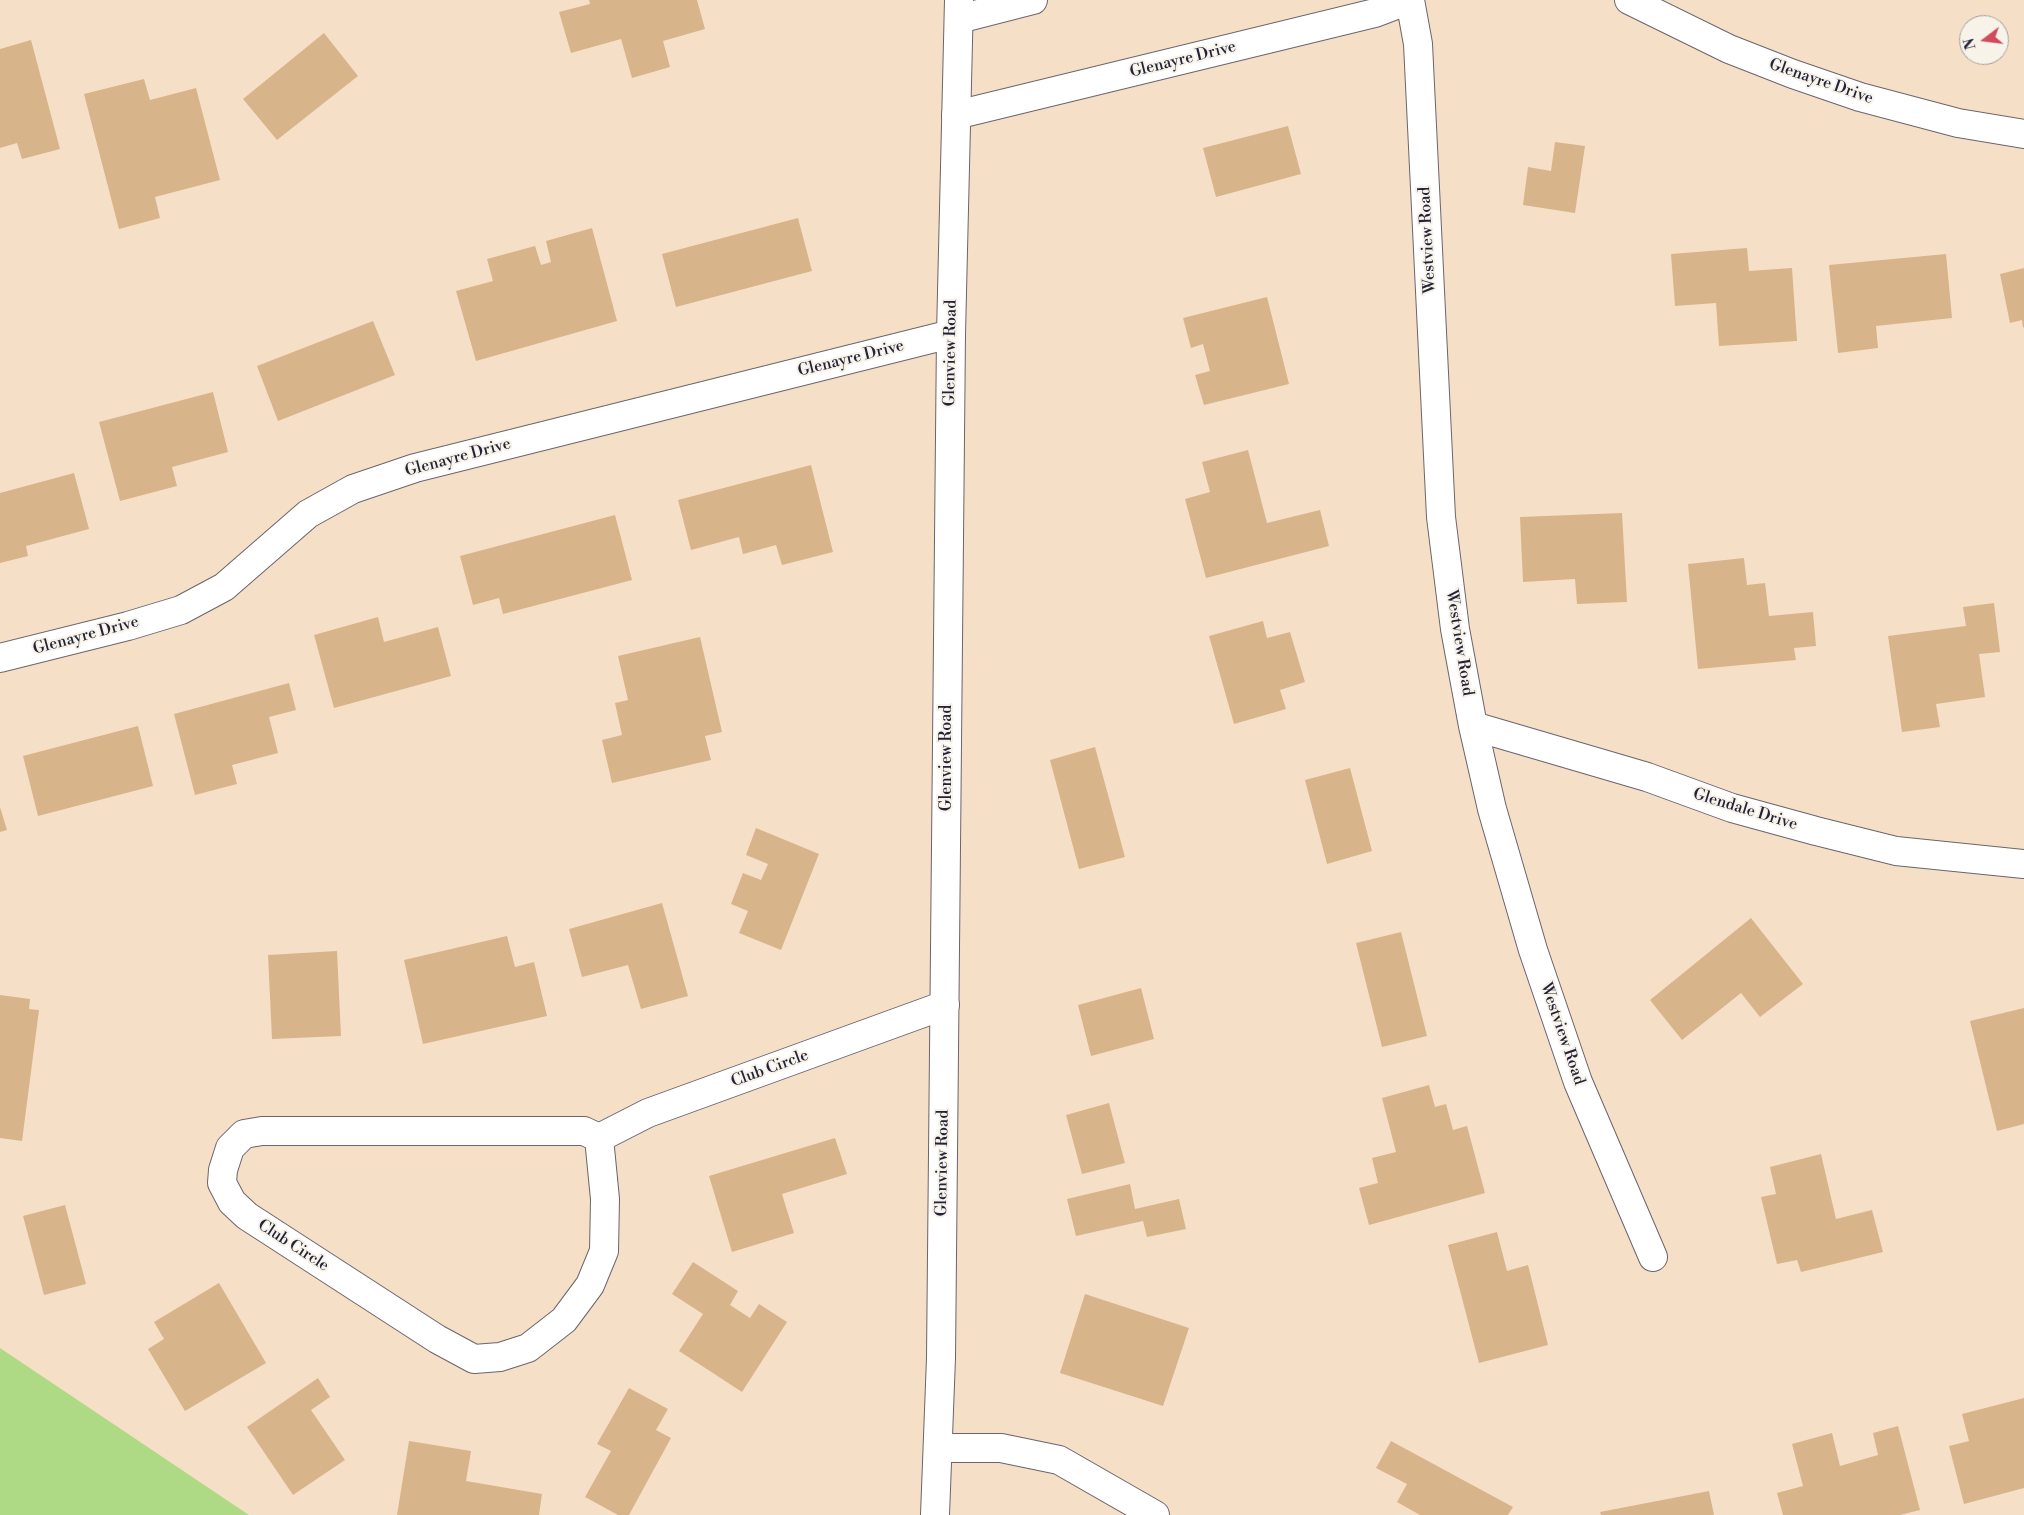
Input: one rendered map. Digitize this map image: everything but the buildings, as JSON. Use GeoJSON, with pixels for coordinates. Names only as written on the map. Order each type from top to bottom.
{"type":"FeatureCollection","features":[{"type":"Feature","properties":{"kind":"street"},"geometry":{"type":"LineString","coordinates":[[959,10],[1033,0]]}},
{"type":"Feature","properties":{"kind":"street","name":"Glenayre Drive"},"geometry":{"type":"LineString","coordinates":[[956,115],[1375,13],[1410,0]]}},
{"type":"Feature","properties":{"kind":"street","name":"Westview Road"},"geometry":{"type":"LineString","coordinates":[[1410,0],[1418,44],[1441,517],[1455,629],[1473,726],[1492,809],[1533,950],[1578,1082],[1653,1257]]}},
{"type":"Feature","properties":{"kind":"street","name":"Glenayre Drive"},"geometry":{"type":"LineString","coordinates":[[1629,0],[1729,49],[1792,74],[1860,97],[1958,123],[2024,134]]}},
{"type":"Feature","properties":{"kind":"street","name":"Glenview Road"},"geometry":{"type":"LineString","coordinates":[[935,1515],[938,1448],[945,1005],[951,334],[959,10]]}},
{"type":"Feature","properties":{"kind":"street","name":"Glenayre Drive"},"geometry":{"type":"LineString","coordinates":[[0,658],[128,626],[181,610],[224,587],[308,514],[353,489],[406,471],[951,334]]}},
{"type":"Feature","properties":{"kind":"street","name":"Glendale Drive"},"geometry":{"type":"LineString","coordinates":[[1473,726],[1647,777],[1732,808],[1816,832],[1896,851],[2024,864]]}},
{"type":"Feature","properties":{"kind":"street","name":"Club Circle"},"geometry":{"type":"LineString","coordinates":[[598,1138],[648,1113],[945,1005]]}},
{"type":"Feature","properties":{"kind":"street","name":"Club Circle"},"geometry":{"type":"LineString","coordinates":[[262,1131],[584,1131],[598,1138],[605,1199],[604,1251],[590,1286],[564,1320],[528,1348],[500,1357],[474,1359],[438,1339],[247,1216],[232,1202],[222,1183],[223,1170],[230,1148],[244,1134],[262,1131]]}},
{"type":"Feature","properties":{"kind":"street"},"geometry":{"type":"LineString","coordinates":[[938,1448],[1001,1448],[1059,1460],[1154,1515]]}},
{"type":"Feature","properties":{"kind":"green space"},"geometry":{"type":"Polygon","coordinates":[[[0,1348],[249,1515],[0,1515],[0,1348]]]}}]}
